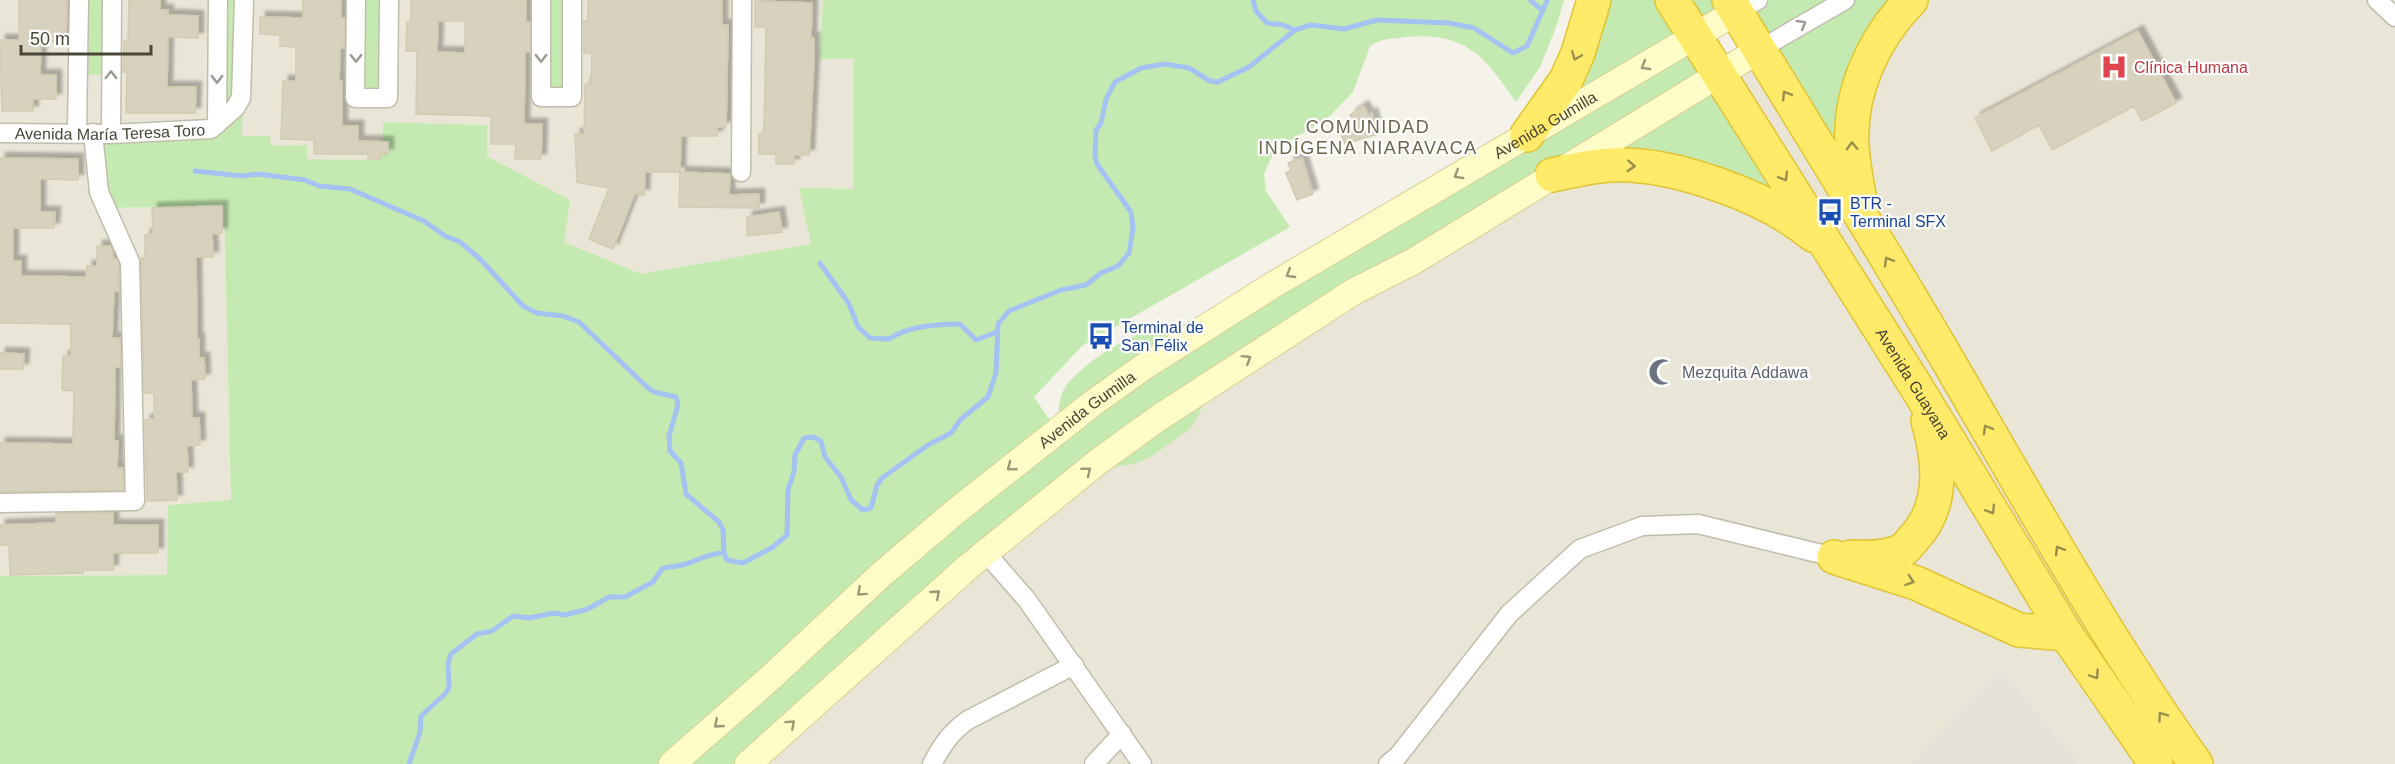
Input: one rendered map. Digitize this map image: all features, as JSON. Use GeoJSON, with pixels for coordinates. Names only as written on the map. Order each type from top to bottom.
{"type":"FeatureCollection","features":[{"type":"Feature","properties":{"kind":"highway"},"geometry":{"type":"LineString","coordinates":[[1527,135],[1566,80],[1578,53],[1594,0]]}},
{"type":"Feature","properties":{"kind":"highway","name":"Avenida Guayana"},"geometry":{"type":"LineString","coordinates":[[1672,0],[1917,388],[2066,634],[2156,764]]}},
{"type":"Feature","properties":{"kind":"highway"},"geometry":{"type":"LineString","coordinates":[[1865,224],[1853,166],[1851,144],[1852,120],[1857,95],[1866,65],[1879,40],[1895,16],[1911,0]]}},
{"type":"Feature","properties":{"kind":"highway"},"geometry":{"type":"LineString","coordinates":[[1741,4],[1759,50],[1943,351],[2016,480],[2147,694],[2196,764]]}},
{"type":"Feature","properties":{"kind":"highway"},"geometry":{"type":"LineString","coordinates":[[1552,175],[1612,165],[1639,166],[1708,182],[1765,203],[1786,214],[1830,250]]}},
{"type":"Feature","properties":{"kind":"highway"},"geometry":{"type":"LineString","coordinates":[[1834,557],[1874,558],[1903,550],[1926,526],[1938,487],[1936,447],[1917,388]]}},
{"type":"Feature","properties":{"kind":"highway"},"geometry":{"type":"LineString","coordinates":[[1834,557],[1916,583],[2019,630],[2066,634]]}},
{"type":"Feature","properties":{"kind":"main road","name":"Avenida Gumilla"},"geometry":{"type":"LineString","coordinates":[[672,764],[769,679],[883,573],[955,512],[1093,403],[1145,366],[1233,309],[1695,36],[1741,4]]}},
{"type":"Feature","properties":{"kind":"main road"},"geometry":{"type":"LineString","coordinates":[[748,764],[887,637],[1099,461],[1210,384],[1353,292],[1414,261],[1759,50]]}},
{"type":"Feature","properties":{"kind":"street"},"geometry":{"type":"LineString","coordinates":[[0,503],[135,501],[130,262],[99,192],[79,0]]}},
{"type":"Feature","properties":{"kind":"street"},"geometry":{"type":"LineString","coordinates":[[94,134],[112,0]]}},
{"type":"Feature","properties":{"kind":"street","name":"Avenida María Teresa Toro"},"geometry":{"type":"LineString","coordinates":[[217,124],[218,0]]}},
{"type":"Feature","properties":{"kind":"street","name":"Avenida María Teresa Toro"},"geometry":{"type":"LineString","coordinates":[[0,133],[94,134],[211,129],[235,108],[241,98],[244,0]]}},
{"type":"Feature","properties":{"kind":"street"},"geometry":{"type":"LineString","coordinates":[[356,0],[355,98],[388,98],[389,0]]}},
{"type":"Feature","properties":{"kind":"street"},"geometry":{"type":"LineString","coordinates":[[541,0],[541,97],[572,97],[572,0]]}},
{"type":"Feature","properties":{"kind":"street"},"geometry":{"type":"LineString","coordinates":[[741,172],[742,0]]}},
{"type":"Feature","properties":{"kind":"street"},"geometry":{"type":"LineString","coordinates":[[1759,50],[1845,0]]}},
{"type":"Feature","properties":{"kind":"street"},"geometry":{"type":"LineString","coordinates":[[2377,0],[2395,17]]}},
{"type":"Feature","properties":{"kind":"street"},"geometry":{"type":"LineString","coordinates":[[1397,761],[1509,614],[1580,549],[1642,526],[1698,524],[1834,557]]}},
{"type":"Feature","properties":{"kind":"street"},"geometry":{"type":"LineString","coordinates":[[986,553],[1027,600],[1142,764]]}},
{"type":"Feature","properties":{"kind":"street"},"geometry":{"type":"LineString","coordinates":[[932,764],[944,741],[968,720],[1074,665]]}},
{"type":"Feature","properties":{"kind":"street"},"geometry":{"type":"LineString","coordinates":[[1094,764],[1122,734]]}},
{"type":"Feature","properties":{"kind":"shaded area"},"geometry":{"type":"Polygon","coordinates":[[[0,0],[823,0],[819,59],[854,59],[853,189],[812,244],[641,275],[563,242],[569,200],[487,156],[487,125],[383,122],[382,160],[306,159],[270,146],[270,136],[106,208],[224,206],[231,500],[167,575],[0,576],[0,0]]]}},
{"type":"Feature","properties":{"kind":"shaded area"},"geometry":{"type":"Polygon","coordinates":[[[1845,0],[2377,0],[2395,15],[2395,764],[748,764],[1085,473],[1845,0]]]}},
{"type":"Feature","properties":{"kind":"shaded area"},"geometry":{"type":"Polygon","coordinates":[[[2001,669],[2078,764],[1912,764],[2001,669]]]}},
{"type":"Feature","properties":{"kind":"green space"},"geometry":{"type":"Polygon","coordinates":[[[79,0],[112,0],[111,75],[78,75],[79,0]]]}},
{"type":"Feature","properties":{"kind":"green space"},"geometry":{"type":"Polygon","coordinates":[[[217,0],[244,0],[242,136],[270,136],[271,146],[307,145],[307,159],[382,160],[383,122],[487,125],[487,156],[570,200],[564,242],[641,274],[811,244],[799,188],[853,189],[854,59],[819,59],[823,0],[1564,0],[1540,67],[1516,102],[1483,60],[1460,44],[1445,39],[1406,37],[1383,40],[1370,46],[1353,92],[1326,120],[1292,139],[1273,154],[1264,174],[1266,191],[1290,227],[1082,346],[1034,397],[1057,430],[1059,404],[1064,389],[1081,370],[1106,352],[1132,337],[1157,328],[1213,322],[1527,135],[1594,0],[1911,0],[1895,16],[1853,167],[1736,13],[1695,36],[1786,214],[1584,168],[1210,384],[1198,417],[1190,429],[1152,456],[1137,463],[1085,473],[748,764],[0,764],[0,576],[167,575],[168,505],[231,500],[224,206],[106,208],[93,133],[214,135],[217,0]]]}},
{"type":"Feature","properties":{"kind":"green space"},"geometry":{"type":"Polygon","coordinates":[[[356,0],[389,0],[388,98],[355,98],[356,0]]]}},
{"type":"Feature","properties":{"kind":"green space"},"geometry":{"type":"Polygon","coordinates":[[[541,0],[572,0],[572,97],[541,97],[541,0]]]}},
{"type":"Feature","properties":{"kind":"building"},"geometry":{"type":"Polygon","coordinates":[[[19,0],[67,0],[66,41],[41,41],[40,75],[56,75],[56,99],[33,99],[33,111],[2,111],[0,40],[19,40],[19,0]]]}},
{"type":"Feature","properties":{"kind":"building"},"geometry":{"type":"Polygon","coordinates":[[[129,0],[160,0],[160,10],[168,10],[168,15],[198,16],[198,38],[168,37],[167,87],[196,87],[195,113],[126,113],[127,72],[123,72],[124,41],[128,41],[129,0]]]}},
{"type":"Feature","properties":{"kind":"building"},"geometry":{"type":"Polygon","coordinates":[[[303,0],[341,0],[341,18],[345,18],[344,48],[340,47],[339,81],[342,81],[342,126],[358,126],[358,141],[388,142],[388,154],[381,154],[381,159],[368,159],[368,154],[314,154],[314,140],[281,139],[283,81],[296,81],[296,47],[280,46],[280,35],[260,34],[260,17],[303,18],[303,0]]]}},
{"type":"Feature","properties":{"kind":"building"},"geometry":{"type":"Polygon","coordinates":[[[411,0],[526,0],[526,22],[530,22],[530,52],[525,52],[524,124],[542,124],[541,159],[515,159],[516,144],[491,144],[491,116],[416,114],[417,51],[406,51],[407,22],[411,22],[411,0]],[[438,21],[437,52],[465,53],[465,21],[438,21]]]}},
{"type":"Feature","properties":{"kind":"building"},"geometry":{"type":"Polygon","coordinates":[[[588,0],[722,0],[722,25],[728,25],[726,127],[717,127],[717,136],[681,136],[680,172],[645,172],[644,195],[635,193],[613,249],[589,239],[609,188],[577,182],[575,134],[584,134],[585,84],[591,84],[592,53],[584,53],[584,21],[588,21],[588,0]]]}},
{"type":"Feature","properties":{"kind":"building"},"geometry":{"type":"Polygon","coordinates":[[[755,1],[812,3],[811,38],[814,38],[814,59],[809,155],[794,155],[794,164],[776,164],[776,154],[759,154],[759,134],[764,134],[766,27],[755,27],[755,1]]]}},
{"type":"Feature","properties":{"kind":"building","name":"Clínica Humana"},"geometry":{"type":"Polygon","coordinates":[[[2138,31],[2176,103],[2142,121],[2134,106],[2052,150],[2039,125],[1992,151],[1975,118],[2138,31]]]}},
{"type":"Feature","properties":{"kind":"building"},"geometry":{"type":"Polygon","coordinates":[[[1363,106],[1369,116],[1372,113],[1378,134],[1345,144],[1339,129],[1356,123],[1350,115],[1363,106]]]}},
{"type":"Feature","properties":{"kind":"building"},"geometry":{"type":"Polygon","coordinates":[[[0,158],[78,159],[78,180],[40,179],[40,212],[55,212],[54,228],[13,228],[13,261],[21,261],[21,276],[86,277],[87,266],[97,266],[97,246],[111,246],[114,260],[117,259],[119,264],[119,291],[114,291],[112,338],[120,338],[121,367],[115,367],[114,441],[118,441],[117,468],[123,468],[124,490],[0,492],[0,443],[73,444],[74,391],[62,390],[63,356],[71,356],[71,324],[0,323],[0,158]]]}},
{"type":"Feature","properties":{"kind":"building"},"geometry":{"type":"Polygon","coordinates":[[[1302,158],[1313,194],[1297,200],[1286,173],[1291,170],[1288,163],[1302,158]]]}},
{"type":"Feature","properties":{"kind":"building"},"geometry":{"type":"Polygon","coordinates":[[[680,172],[730,174],[729,195],[759,194],[759,208],[679,207],[680,172]]]}},
{"type":"Feature","properties":{"kind":"building"},"geometry":{"type":"Polygon","coordinates":[[[222,206],[222,233],[212,234],[213,257],[196,257],[197,339],[199,339],[199,358],[204,358],[205,379],[191,380],[192,418],[199,418],[200,445],[187,446],[188,472],[176,472],[177,500],[147,501],[145,420],[154,419],[154,393],[144,393],[141,258],[145,258],[145,235],[153,234],[152,208],[222,206]]]}},
{"type":"Feature","properties":{"kind":"building"},"geometry":{"type":"Polygon","coordinates":[[[779,212],[782,232],[747,236],[747,217],[779,212]]]}},
{"type":"Feature","properties":{"kind":"building"},"geometry":{"type":"Polygon","coordinates":[[[0,353],[24,354],[23,369],[0,369],[0,353]]]}},
{"type":"Feature","properties":{"kind":"building"},"geometry":{"type":"Polygon","coordinates":[[[56,513],[113,513],[113,525],[158,525],[158,553],[113,553],[113,570],[10,575],[9,545],[0,545],[0,525],[56,523],[56,513]]]}},
{"type":"Feature","properties":{"kind":"waterway"},"geometry":{"type":"LineString","coordinates":[[1253,0],[1256,11],[1267,23],[1283,25],[1295,30]]}},
{"type":"Feature","properties":{"kind":"waterway"},"geometry":{"type":"LineString","coordinates":[[1530,0],[1543,11]]}},
{"type":"Feature","properties":{"kind":"waterway"},"geometry":{"type":"LineString","coordinates":[[195,171],[242,176],[258,174],[305,180],[319,186],[350,189],[424,221],[445,236],[460,242],[481,260],[523,306],[537,313],[563,316],[579,322],[647,387],[654,392],[676,397],[678,405],[669,436],[670,451],[681,463],[686,494],[719,522],[723,530],[724,553],[727,560],[743,563],[773,547],[787,535],[788,490],[794,472],[795,455],[804,438],[813,437],[821,441],[825,457],[841,477],[851,500],[863,510],[871,508],[877,485],[882,478],[928,445],[951,433],[961,419],[988,397],[996,373],[998,324],[1009,311],[1061,290],[1086,285],[1101,273],[1118,266],[1129,253],[1133,228],[1131,212],[1097,164],[1095,156],[1096,130],[1101,123],[1106,99],[1115,82],[1141,68],[1165,64],[1189,68],[1210,81],[1218,82],[1249,67],[1295,30],[1311,25],[1344,29],[1377,20],[1449,23],[1474,28],[1513,53],[1527,46],[1547,1]]}},
{"type":"Feature","properties":{"kind":"waterway"},"geometry":{"type":"LineString","coordinates":[[820,263],[849,304],[858,327],[870,338],[889,339],[905,331],[923,327],[960,324],[976,340],[997,332]]}},
{"type":"Feature","properties":{"kind":"waterway"},"geometry":{"type":"LineString","coordinates":[[409,764],[420,732],[421,716],[445,694],[449,687],[448,663],[451,654],[477,634],[492,631],[513,616],[529,618],[554,613],[565,615],[588,609],[609,597],[625,597],[653,582],[662,569],[724,553]]}},
{"type":"Feature","properties":{"kind":"place","name":"Clínica Humana"},"geometry":{"type":"Point","coordinates":[2114,67]}},
{"type":"Feature","properties":{"kind":"place","name":"BTR - Terminal SFX"},"geometry":{"type":"Point","coordinates":[1830,212]}},
{"type":"Feature","properties":{"kind":"place","name":"Terminal de San Félix"},"geometry":{"type":"Point","coordinates":[1101,336]}},
{"type":"Feature","properties":{"kind":"place","name":"Mezquita Addawa"},"geometry":{"type":"Point","coordinates":[1662,372]}},
{"type":"Feature","properties":{"kind":"district","name":"COMUNIDAD INDÍGENA NIARAVACA"},"geometry":{"type":"Point","coordinates":[1368,137]}}]}
